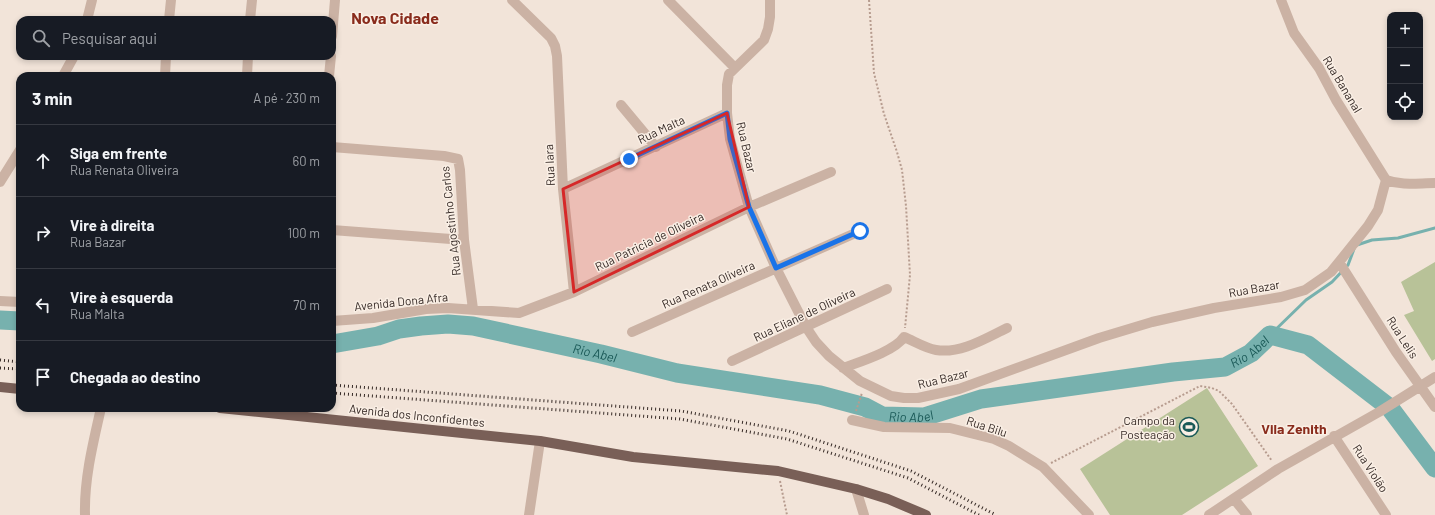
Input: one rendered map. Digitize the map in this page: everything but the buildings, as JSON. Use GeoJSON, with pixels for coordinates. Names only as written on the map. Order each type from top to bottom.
{"type":"FeatureCollection","features":[{"type":"Feature","properties":{"kind":"main road"},"geometry":{"type":"LineString","coordinates":[[0,387],[16,389]]}},
{"type":"Feature","properties":{"kind":"main road","name":"Avenida dos Inconfidentes"},"geometry":{"type":"LineString","coordinates":[[259,412],[540,441],[633,457],[778,471],[856,489],[888,499],[926,515]]}},
{"type":"Feature","properties":{"kind":"street"},"geometry":{"type":"LineString","coordinates":[[88,16],[92,0]]}},
{"type":"Feature","properties":{"kind":"street"},"geometry":{"type":"LineString","coordinates":[[170,16],[171,0]]}},
{"type":"Feature","properties":{"kind":"street"},"geometry":{"type":"LineString","coordinates":[[250,16],[252,0]]}},
{"type":"Feature","properties":{"kind":"street"},"geometry":{"type":"LineString","coordinates":[[333,16],[334,0]]}},
{"type":"Feature","properties":{"kind":"street","name":"Rua Iara"},"geometry":{"type":"LineString","coordinates":[[512,0],[551,38],[555,46],[564,189],[574,292]]}},
{"type":"Feature","properties":{"kind":"street"},"geometry":{"type":"LineString","coordinates":[[668,0],[735,68],[764,40],[770,17],[770,0]]}},
{"type":"Feature","properties":{"kind":"street","name":"Rua Bananal"},"geometry":{"type":"LineString","coordinates":[[1281,0],[1294,34],[1319,68],[1336,100],[1386,180]]}},
{"type":"Feature","properties":{"kind":"street"},"geometry":{"type":"LineString","coordinates":[[65,72],[72,60]]}},
{"type":"Feature","properties":{"kind":"street"},"geometry":{"type":"LineString","coordinates":[[165,72],[166,60]]}},
{"type":"Feature","properties":{"kind":"street"},"geometry":{"type":"LineString","coordinates":[[247,72],[248,60]]}},
{"type":"Feature","properties":{"kind":"street"},"geometry":{"type":"LineString","coordinates":[[329,72],[331,60]]}},
{"type":"Feature","properties":{"kind":"street","name":"Rua Bazar"},"geometry":{"type":"LineString","coordinates":[[735,68],[729,74],[727,80],[727,113],[730,139],[749,207],[776,268],[806,327],[816,342],[843,368],[860,381],[891,396],[918,398],[966,386],[1099,338],[1152,322],[1214,308],[1282,297],[1305,290],[1341,265],[1374,217],[1381,201],[1386,180]]}},
{"type":"Feature","properties":{"kind":"street"},"geometry":{"type":"LineString","coordinates":[[621,105],[656,147]]}},
{"type":"Feature","properties":{"kind":"street","name":"Rua Malta"},"geometry":{"type":"LineString","coordinates":[[564,189],[727,113]]}},
{"type":"Feature","properties":{"kind":"street","name":"Rua Agostinho Carlos"},"geometry":{"type":"LineString","coordinates":[[336,147],[444,156],[458,159],[464,240],[473,309]]}},
{"type":"Feature","properties":{"kind":"street"},"geometry":{"type":"LineString","coordinates":[[0,182],[16,156]]}},
{"type":"Feature","properties":{"kind":"street","name":"Rua Patricia de Oliveira"},"geometry":{"type":"LineString","coordinates":[[473,309],[519,313],[574,292],[749,207],[831,172]]}},
{"type":"Feature","properties":{"kind":"street"},"geometry":{"type":"LineString","coordinates":[[1386,180],[1396,184],[1435,183]]}},
{"type":"Feature","properties":{"kind":"street"},"geometry":{"type":"LineString","coordinates":[[336,230],[464,240]]}},
{"type":"Feature","properties":{"kind":"street","name":"Rua Renata Oliveira"},"geometry":{"type":"LineString","coordinates":[[632,332],[860,231]]}},
{"type":"Feature","properties":{"kind":"street","name":"Rua Lelis"},"geometry":{"type":"LineString","coordinates":[[1341,265],[1396,352],[1435,407]]}},
{"type":"Feature","properties":{"kind":"street","name":"Rua Eliane de Oliveira"},"geometry":{"type":"LineString","coordinates":[[732,361],[887,289]]}},
{"type":"Feature","properties":{"kind":"street"},"geometry":{"type":"LineString","coordinates":[[0,301],[16,302]]}},
{"type":"Feature","properties":{"kind":"street","name":"Avenida Dona Afra"},"geometry":{"type":"LineString","coordinates":[[336,321],[373,318],[426,309],[473,309]]}},
{"type":"Feature","properties":{"kind":"street"},"geometry":{"type":"LineString","coordinates":[[843,368],[893,348],[901,342],[904,337],[930,348],[943,350],[960,349],[981,341],[1007,328]]}},
{"type":"Feature","properties":{"kind":"street"},"geometry":{"type":"LineString","coordinates":[[1209,515],[1234,500],[1278,469],[1334,436],[1379,412],[1435,377]]}},
{"type":"Feature","properties":{"kind":"street"},"geometry":{"type":"LineString","coordinates":[[85,515],[85,490],[100,412]]}},
{"type":"Feature","properties":{"kind":"street","name":"Rua Bilu"},"geometry":{"type":"LineString","coordinates":[[854,417],[884,426],[950,428],[994,439],[1009,446],[1043,467],[1089,515]]}},
{"type":"Feature","properties":{"kind":"street","name":"Rua Violão"},"geometry":{"type":"LineString","coordinates":[[1334,436],[1386,515]]}},
{"type":"Feature","properties":{"kind":"street"},"geometry":{"type":"LineString","coordinates":[[529,515],[540,441]]}},
{"type":"Feature","properties":{"kind":"street"},"geometry":{"type":"LineString","coordinates":[[856,489],[864,515]]}},
{"type":"Feature","properties":{"kind":"street"},"geometry":{"type":"LineString","coordinates":[[1234,500],[1247,515]]}},
{"type":"Feature","properties":{"kind":"path"},"geometry":{"type":"LineString","coordinates":[[869,0],[874,72],[884,114],[899,158],[906,206],[910,275],[904,337]]}},
{"type":"Feature","properties":{"kind":"path"},"geometry":{"type":"LineString","coordinates":[[1043,467],[1192,388],[1205,386],[1219,391],[1232,404],[1278,469]]}},
{"type":"Feature","properties":{"kind":"path"},"geometry":{"type":"LineString","coordinates":[[854,417],[861,397]]}},
{"type":"Feature","properties":{"kind":"path"},"geometry":{"type":"LineString","coordinates":[[778,471],[787,515]]}},
{"type":"Feature","properties":{"kind":"highlighted area"},"geometry":{"type":"Polygon","coordinates":[[[727,113],[749,207],[574,292],[563,189],[727,113]]]}},
{"type":"Feature","properties":{"kind":"green space"},"geometry":{"type":"Polygon","coordinates":[[[1435,262],[1435,359],[1432,361],[1404,315],[1414,311],[1401,282],[1435,262]]]}},
{"type":"Feature","properties":{"kind":"green space","name":"Campo da Posteação"},"geometry":{"type":"Polygon","coordinates":[[[1207,388],[1258,466],[1182,515],[1110,515],[1080,469],[1207,388]]]}},
{"type":"Feature","properties":{"kind":"waterway"},"geometry":{"type":"LineString","coordinates":[[1357,245],[1372,240],[1398,238],[1435,228]]}},
{"type":"Feature","properties":{"kind":"waterway"},"geometry":{"type":"LineString","coordinates":[[1270,335],[1306,300],[1332,282],[1348,265],[1354,249]]}},
{"type":"Feature","properties":{"kind":"waterway","name":"Rio Abel"},"geometry":{"type":"LineString","coordinates":[[0,320],[16,321]]}},
{"type":"Feature","properties":{"kind":"waterway","name":"Rio Abel"},"geometry":{"type":"LineString","coordinates":[[336,343],[378,336],[399,329],[421,326],[448,324],[473,326],[601,354],[677,373],[820,395],[865,407],[882,416],[924,417],[981,399],[1173,372],[1225,367],[1251,353],[1270,335],[1308,345],[1390,408],[1435,468]]}},
{"type":"Feature","properties":{"kind":"railway"},"geometry":{"type":"LineString","coordinates":[[0,360],[16,362]]}},
{"type":"Feature","properties":{"kind":"railway"},"geometry":{"type":"LineString","coordinates":[[0,368],[16,369]]}},
{"type":"Feature","properties":{"kind":"railway"},"geometry":{"type":"LineString","coordinates":[[336,385],[681,411],[789,431],[911,471],[996,515]]}},
{"type":"Feature","properties":{"kind":"railway"},"geometry":{"type":"LineString","coordinates":[[336,393],[680,419],[787,439],[908,478],[979,515]]}},
{"type":"Feature","properties":{"kind":"place","name":"Campo da Posteação"},"geometry":{"type":"Point","coordinates":[1189,427]}},
{"type":"Feature","properties":{"kind":"district","name":"Nova Cidade"},"geometry":{"type":"Point","coordinates":[395,17]}},
{"type":"Feature","properties":{"kind":"district","name":"Vila Zenith"},"geometry":{"type":"Point","coordinates":[1294,428]}},
{"type":"Feature","properties":{"kind":"route"},"geometry":{"type":"LineString","coordinates":[[629,159],[727,113],[730,139],[749,207],[776,268],[860,231]]}}]}
